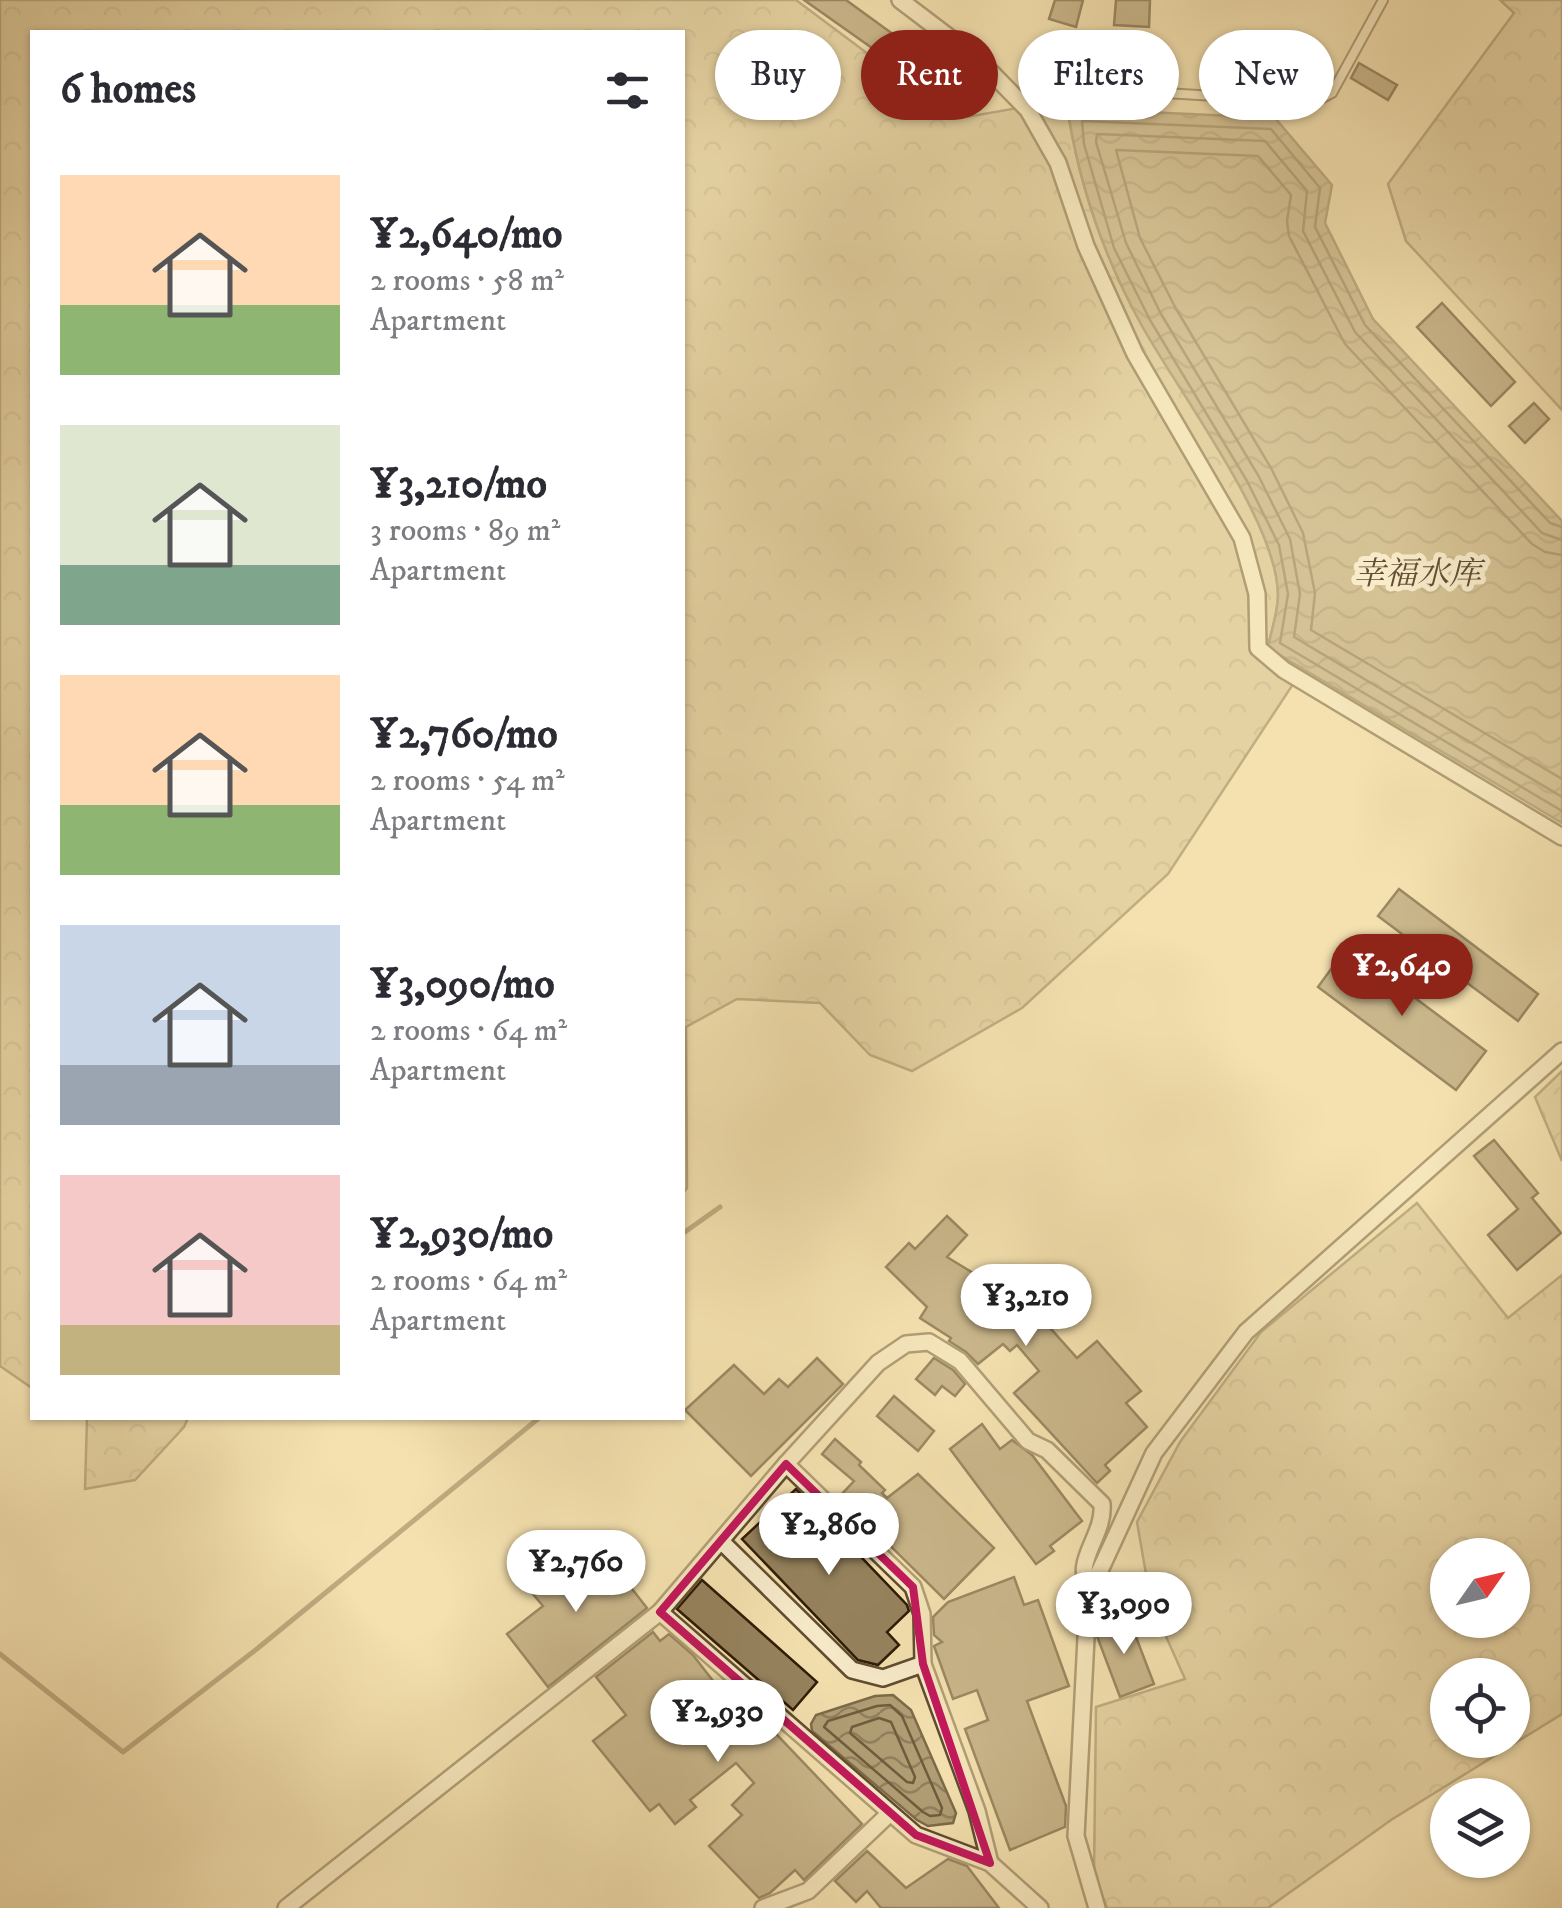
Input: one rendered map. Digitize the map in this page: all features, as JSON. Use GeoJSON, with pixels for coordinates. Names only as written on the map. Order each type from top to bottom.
{"type":"FeatureCollection","features":[{"type":"Feature","properties":{"kind":"street"},"geometry":{"type":"LineString","coordinates":[[900,0],[979,60],[1018,100]]}},
{"type":"Feature","properties":{"kind":"street"},"geometry":{"type":"LineString","coordinates":[[1034,120],[1058,163],[1086,246],[1135,354],[1242,538],[1258,594],[1258,648],[1284,670],[1562,838]]}},
{"type":"Feature","properties":{"kind":"street"},"geometry":{"type":"LineString","coordinates":[[1097,1908],[1076,1836],[1091,1590],[1154,1452],[1246,1332],[1562,1051]]}},
{"type":"Feature","properties":{"kind":"street"},"geometry":{"type":"LineString","coordinates":[[286,1908],[660,1612],[786,1464],[878,1364],[906,1344],[929,1342],[960,1361],[1028,1441],[1048,1450],[1102,1504],[1104,1520],[1082,1568],[1091,1590]]}},
{"type":"Feature","properties":{"kind":"street"},"geometry":{"type":"LineString","coordinates":[[786,1464],[913,1587],[922,1614],[923,1664],[977,1811],[990,1864]]}},
{"type":"Feature","properties":{"kind":"street"},"geometry":{"type":"LineString","coordinates":[[721,1542],[852,1670],[883,1678],[923,1664]]}},
{"type":"Feature","properties":{"kind":"street"},"geometry":{"type":"LineString","coordinates":[[660,1612],[916,1834],[990,1864],[1040,1908]]}},
{"type":"Feature","properties":{"kind":"street"},"geometry":{"type":"LineString","coordinates":[[763,1908],[808,1891],[890,1812]]}},
{"type":"Feature","properties":{"kind":"lane"},"geometry":{"type":"LineString","coordinates":[[1179,94],[1315,102],[1332,93],[1382,0]]}},
{"type":"Feature","properties":{"kind":"highlighted area"},"geometry":{"type":"Polygon","coordinates":[[[786,1464],[913,1587],[923,1664],[990,1863],[916,1835],[660,1612],[786,1464]]]}},
{"type":"Feature","properties":{"kind":"green space"},"geometry":{"type":"Polygon","coordinates":[[[0,0],[796,0],[836,30],[715,30],[715,120],[841,120],[841,34],[861,49],[861,120],[998,120],[998,112],[1018,108],[1018,120],[1069,120],[1088,198],[1117,276],[1158,353],[1245,496],[1262,533],[1274,566],[1278,596],[1268,648],[1303,669],[1168,874],[1022,1008],[912,1071],[870,1055],[820,1003],[737,999],[686,1027],[685,1190],[685,30],[30,30],[30,1387],[0,1366],[0,0]]]}},
{"type":"Feature","properties":{"kind":"green space"},"geometry":{"type":"Polygon","coordinates":[[[1500,0],[1562,0],[1562,410],[1406,241],[1388,184],[1514,13],[1500,0]]]}},
{"type":"Feature","properties":{"kind":"green space"},"geometry":{"type":"Polygon","coordinates":[[[1562,1071],[1562,1161],[1535,1097],[1562,1071]]]}},
{"type":"Feature","properties":{"kind":"green space"},"geometry":{"type":"Polygon","coordinates":[[[1417,1203],[1508,1318],[1562,1275],[1562,1714],[1530,1734],[1530,1658],[1430,1658],[1430,1758],[1491,1758],[1459,1778],[1430,1778],[1430,1796],[1268,1908],[1107,1908],[1094,1874],[1096,1707],[1185,1679],[1151,1603],[1137,1522],[1180,1442],[1261,1332],[1417,1203]]]}},
{"type":"Feature","properties":{"kind":"green space"},"geometry":{"type":"Polygon","coordinates":[[[87,1420],[187,1420],[135,1480],[85,1489],[87,1420]]]}},
{"type":"Feature","properties":{"kind":"water","name":"幸福水库"},"geometry":{"type":"Polygon","coordinates":[[[1179,114],[1199,114],[1199,120],[1277,120],[1332,185],[1325,223],[1373,319],[1562,521],[1562,823],[1268,648],[1278,596],[1274,566],[1262,533],[1224,458],[1142,326],[1117,276],[1096,225],[1069,120],[1179,120],[1179,114]]]}},
{"type":"Feature","properties":{"kind":"water"},"geometry":{"type":"Polygon","coordinates":[[[893,1695],[911,1710],[956,1813],[953,1823],[928,1826],[917,1820],[812,1731],[816,1715],[875,1696],[893,1695]]]}},
{"type":"Feature","properties":{"kind":"building"},"geometry":{"type":"Polygon","coordinates":[[[804,0],[846,0],[887,30],[861,30],[861,40],[804,0]]]}},
{"type":"Feature","properties":{"kind":"building"},"geometry":{"type":"Polygon","coordinates":[[[1055,0],[1083,0],[1076,27],[1049,19],[1055,0]]]}},
{"type":"Feature","properties":{"kind":"building"},"geometry":{"type":"Polygon","coordinates":[[[1116,0],[1150,0],[1149,27],[1114,25],[1116,0]]]}},
{"type":"Feature","properties":{"kind":"building"},"geometry":{"type":"Polygon","coordinates":[[[1359,63],[1397,85],[1388,100],[1351,78],[1359,63]]]}},
{"type":"Feature","properties":{"kind":"building"},"geometry":{"type":"Polygon","coordinates":[[[1442,303],[1515,382],[1491,406],[1417,327],[1442,303]]]}},
{"type":"Feature","properties":{"kind":"building"},"geometry":{"type":"Polygon","coordinates":[[[1534,403],[1549,419],[1525,443],[1509,426],[1534,403]]]}},
{"type":"Feature","properties":{"kind":"building"},"geometry":{"type":"Polygon","coordinates":[[[1399,889],[1538,994],[1518,1021],[1378,916],[1399,889]]]}},
{"type":"Feature","properties":{"kind":"building"},"geometry":{"type":"Polygon","coordinates":[[[1347,947],[1486,1051],[1456,1090],[1318,987],[1347,947]]]}},
{"type":"Feature","properties":{"kind":"building"},"geometry":{"type":"Polygon","coordinates":[[[1494,1140],[1538,1193],[1532,1198],[1561,1233],[1517,1270],[1488,1235],[1518,1209],[1474,1156],[1494,1140]]]}},
{"type":"Feature","properties":{"kind":"building"},"geometry":{"type":"Polygon","coordinates":[[[947,1216],[967,1235],[947,1257],[1009,1295],[1037,1271],[1057,1294],[1036,1312],[1077,1358],[1097,1341],[1141,1391],[1126,1403],[1147,1427],[1105,1465],[1110,1471],[1097,1483],[1014,1393],[1039,1371],[1017,1345],[1010,1351],[1003,1344],[978,1364],[949,1341],[951,1338],[920,1318],[927,1307],[886,1267],[909,1243],[915,1249],[947,1216]]]}},
{"type":"Feature","properties":{"kind":"building"},"geometry":{"type":"Polygon","coordinates":[[[817,1358],[843,1384],[751,1476],[685,1410],[734,1365],[764,1394],[779,1379],[788,1387],[817,1358]]]}},
{"type":"Feature","properties":{"kind":"building"},"geometry":{"type":"Polygon","coordinates":[[[934,1358],[953,1370],[965,1384],[955,1396],[942,1386],[935,1395],[916,1379],[934,1358]]]}},
{"type":"Feature","properties":{"kind":"building"},"geometry":{"type":"Polygon","coordinates":[[[894,1396],[934,1431],[918,1451],[877,1416],[894,1396]]]}},
{"type":"Feature","properties":{"kind":"building"},"geometry":{"type":"Polygon","coordinates":[[[982,1424],[1000,1449],[1012,1440],[1032,1455],[1082,1521],[1050,1546],[1054,1551],[1036,1564],[950,1449],[982,1424]]]}},
{"type":"Feature","properties":{"kind":"building"},"geometry":{"type":"Polygon","coordinates":[[[835,1439],[861,1462],[859,1465],[885,1490],[882,1493],[887,1498],[918,1474],[994,1548],[944,1599],[840,1496],[854,1481],[822,1454],[835,1439]]]}},
{"type":"Feature","properties":{"kind":"building"},"geometry":{"type":"Polygon","coordinates":[[[796,1489],[907,1605],[909,1611],[887,1632],[899,1645],[878,1665],[858,1660],[742,1539],[796,1489]]]}},
{"type":"Feature","properties":{"kind":"building"},"geometry":{"type":"Polygon","coordinates":[[[596,1543],[647,1608],[548,1687],[507,1634],[543,1606],[532,1593],[596,1543]]]}},
{"type":"Feature","properties":{"kind":"building"},"geometry":{"type":"Polygon","coordinates":[[[1014,1577],[1024,1605],[1038,1600],[1069,1686],[1027,1701],[1066,1806],[1065,1827],[1010,1850],[965,1729],[988,1720],[977,1690],[953,1699],[934,1646],[942,1642],[934,1635],[933,1617],[948,1602],[1014,1577]]]}},
{"type":"Feature","properties":{"kind":"building"},"geometry":{"type":"Polygon","coordinates":[[[702,1580],[817,1682],[793,1710],[677,1609],[702,1580]]]}},
{"type":"Feature","properties":{"kind":"building"},"geometry":{"type":"Polygon","coordinates":[[[1128,1616],[1154,1684],[1120,1697],[1097,1636],[1098,1628],[1128,1616]]]}},
{"type":"Feature","properties":{"kind":"building"},"geometry":{"type":"Polygon","coordinates":[[[653,1632],[660,1641],[669,1634],[693,1655],[748,1726],[759,1716],[862,1824],[804,1880],[795,1870],[759,1898],[709,1846],[742,1815],[732,1805],[754,1783],[736,1763],[690,1800],[696,1807],[675,1824],[659,1804],[650,1811],[593,1741],[626,1715],[596,1677],[653,1632]]]}},
{"type":"Feature","properties":{"kind":"building"},"geometry":{"type":"Polygon","coordinates":[[[867,1851],[906,1888],[948,1859],[967,1866],[999,1908],[881,1908],[867,1891],[856,1902],[835,1881],[867,1851]]]}},
{"type":"Feature","properties":{"kind":"waterway"},"geometry":{"type":"LineString","coordinates":[[685,1232],[720,1207]]}},
{"type":"Feature","properties":{"kind":"waterway"},"geometry":{"type":"LineString","coordinates":[[0,1654],[123,1752],[258,1648],[537,1420]]}}]}
